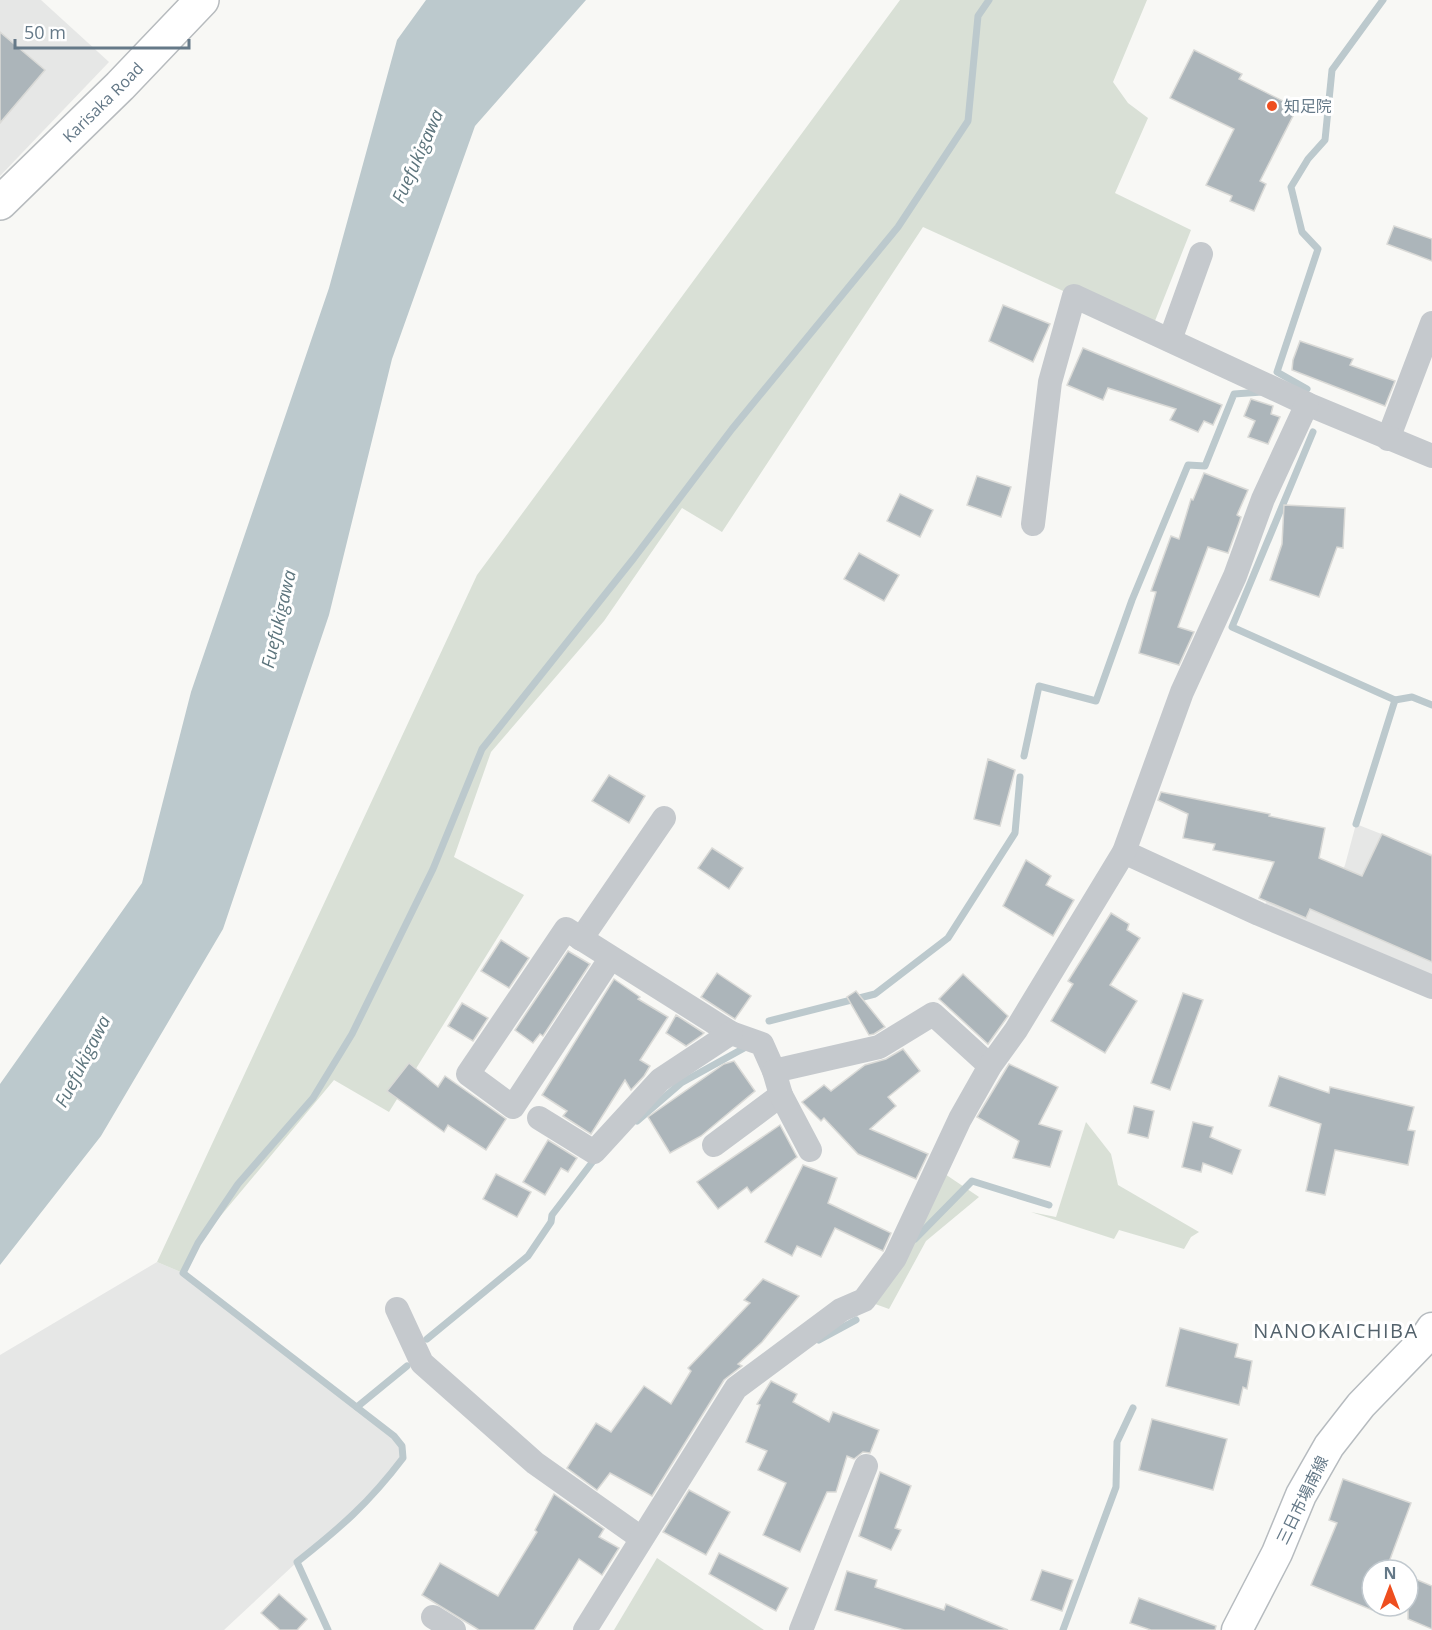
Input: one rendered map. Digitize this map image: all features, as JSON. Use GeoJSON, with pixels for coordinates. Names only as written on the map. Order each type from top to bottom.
{"type":"FeatureCollection","features":[{"type":"Feature","properties":{"kind":"highway","name":"Karisaka Road"},"geometry":{"type":"LineString","coordinates":[[0,203],[120,86],[199,1]]}},
{"type":"Feature","properties":{"kind":"main road","name":"三日市場南線"},"geometry":{"type":"LineString","coordinates":[[1237,1630],[1277,1552],[1302,1495],[1329,1446],[1361,1405],[1424,1340],[1432,1328]]}},
{"type":"Feature","properties":{"kind":"street"},"geometry":{"type":"LineString","coordinates":[[1170,340],[1201,254]]}},
{"type":"Feature","properties":{"kind":"street"},"geometry":{"type":"LineString","coordinates":[[1034,524],[1050,382],[1074,296],[1307,404],[1432,456]]}},
{"type":"Feature","properties":{"kind":"street"},"geometry":{"type":"LineString","coordinates":[[1388,439],[1432,323]]}},
{"type":"Feature","properties":{"kind":"street"},"geometry":{"type":"LineString","coordinates":[[585,1630],[736,1388],[842,1310],[864,1300],[895,1258],[960,1119],[990,1066],[1016,1030],[1124,852],[1182,692],[1234,576],[1263,499],[1307,404]]}},
{"type":"Feature","properties":{"kind":"street"},"geometry":{"type":"LineString","coordinates":[[581,939],[664,818]]}},
{"type":"Feature","properties":{"kind":"street"},"geometry":{"type":"LineString","coordinates":[[1124,852],[1259,914],[1432,987]]}},
{"type":"Feature","properties":{"kind":"street"},"geometry":{"type":"LineString","coordinates":[[610,959],[513,1107],[468,1074],[566,929],[610,959],[731,1033],[762,1044],[774,1071],[781,1095],[810,1150]]}},
{"type":"Feature","properties":{"kind":"street"},"geometry":{"type":"LineString","coordinates":[[774,1071],[879,1047],[933,1014],[990,1066]]}},
{"type":"Feature","properties":{"kind":"street"},"geometry":{"type":"LineString","coordinates":[[539,1118],[594,1152],[660,1080],[731,1033]]}},
{"type":"Feature","properties":{"kind":"street"},"geometry":{"type":"LineString","coordinates":[[714,1145],[781,1095]]}},
{"type":"Feature","properties":{"kind":"street"},"geometry":{"type":"LineString","coordinates":[[397,1309],[422,1363],[535,1463],[641,1538]]}},
{"type":"Feature","properties":{"kind":"street"},"geometry":{"type":"LineString","coordinates":[[801,1630],[866,1466]]}},
{"type":"Feature","properties":{"kind":"street"},"geometry":{"type":"LineString","coordinates":[[433,1617],[454,1630]]}},
{"type":"Feature","properties":{"kind":"shaded area"},"geometry":{"type":"Polygon","coordinates":[[[0,0],[41,0],[109,62],[0,176],[0,0]]]}},
{"type":"Feature","properties":{"kind":"shaded area"},"geometry":{"type":"Polygon","coordinates":[[[900,0],[1147,0],[1113,82],[1128,103],[1148,118],[1115,193],[1191,230],[1151,331],[923,227],[722,532],[682,508],[604,621],[491,752],[454,857],[524,895],[389,1112],[334,1080],[198,1243],[183,1273],[157,1262],[477,575],[900,0]]]}},
{"type":"Feature","properties":{"kind":"shaded area"},"geometry":{"type":"Polygon","coordinates":[[[1356,824],[1432,854],[1432,987],[1259,914],[1277,885],[1329,902],[1345,865],[1356,824]]]}},
{"type":"Feature","properties":{"kind":"shaded area"},"geometry":{"type":"Polygon","coordinates":[[[1086,1122],[1111,1154],[1118,1185],[1199,1232],[1191,1237],[1184,1249],[1119,1230],[1114,1239],[1031,1212],[1056,1217],[1086,1122]]]}},
{"type":"Feature","properties":{"kind":"shaded area"},"geometry":{"type":"Polygon","coordinates":[[[936,1168],[979,1197],[926,1241],[889,1309],[864,1300],[936,1168]]]}},
{"type":"Feature","properties":{"kind":"shaded area"},"geometry":{"type":"Polygon","coordinates":[[[157,1262],[183,1273],[394,1436],[402,1446],[403,1458],[352,1519],[297,1562],[224,1630],[0,1630],[0,1355],[157,1262]]]}},
{"type":"Feature","properties":{"kind":"shaded area"},"geometry":{"type":"Polygon","coordinates":[[[657,1558],[764,1630],[614,1630],[657,1558]]]}},
{"type":"Feature","properties":{"kind":"water","name":"Fuefukigawa"},"geometry":{"type":"Polygon","coordinates":[[[426,0],[586,0],[475,126],[392,359],[329,615],[223,929],[101,1136],[0,1265],[0,1084],[142,883],[191,692],[329,288],[397,40],[426,0]]]}},
{"type":"Feature","properties":{"kind":"building"},"geometry":{"type":"Polygon","coordinates":[[[0,32],[45,70],[0,123],[0,32]]]}},
{"type":"Feature","properties":{"kind":"building","name":"知足院"},"geometry":{"type":"Polygon","coordinates":[[[1194,50],[1242,74],[1239,79],[1297,108],[1260,181],[1266,184],[1254,211],[1230,201],[1232,196],[1206,185],[1234,129],[1170,98],[1194,50]]]}},
{"type":"Feature","properties":{"kind":"building"},"geometry":{"type":"Polygon","coordinates":[[[1394,226],[1432,239],[1432,261],[1387,244],[1394,226]]]}},
{"type":"Feature","properties":{"kind":"building"},"geometry":{"type":"Polygon","coordinates":[[[1003,305],[1050,324],[1033,362],[989,341],[1003,305]]]}},
{"type":"Feature","properties":{"kind":"building"},"geometry":{"type":"Polygon","coordinates":[[[1300,341],[1353,359],[1350,365],[1395,381],[1385,406],[1292,370],[1300,341]]]}},
{"type":"Feature","properties":{"kind":"building"},"geometry":{"type":"Polygon","coordinates":[[[1083,348],[1222,405],[1213,425],[1204,421],[1198,432],[1170,420],[1176,409],[1108,388],[1103,400],[1067,385],[1083,348]]]}},
{"type":"Feature","properties":{"kind":"building"},"geometry":{"type":"Polygon","coordinates":[[[1251,399],[1273,406],[1271,414],[1280,417],[1268,444],[1248,437],[1255,421],[1244,416],[1251,399]]]}},
{"type":"Feature","properties":{"kind":"building"},"geometry":{"type":"Polygon","coordinates":[[[1204,473],[1248,490],[1237,515],[1241,517],[1228,553],[1208,547],[1178,627],[1194,632],[1179,665],[1139,653],[1156,592],[1151,591],[1171,536],[1179,539],[1191,499],[1193,500],[1204,473]]]}},
{"type":"Feature","properties":{"kind":"building"},"geometry":{"type":"Polygon","coordinates":[[[977,476],[1011,487],[1001,517],[967,505],[977,476]]]}},
{"type":"Feature","properties":{"kind":"building"},"geometry":{"type":"Polygon","coordinates":[[[900,494],[933,510],[920,537],[887,521],[900,494]]]}},
{"type":"Feature","properties":{"kind":"building"},"geometry":{"type":"Polygon","coordinates":[[[1284,505],[1345,508],[1343,548],[1337,547],[1319,597],[1270,580],[1282,544],[1284,505]]]}},
{"type":"Feature","properties":{"kind":"building"},"geometry":{"type":"Polygon","coordinates":[[[859,553],[899,575],[884,601],[844,579],[859,553]]]}},
{"type":"Feature","properties":{"kind":"building"},"geometry":{"type":"Polygon","coordinates":[[[988,759],[1015,770],[1000,826],[974,819],[988,759]]]}},
{"type":"Feature","properties":{"kind":"building"},"geometry":{"type":"Polygon","coordinates":[[[609,775],[645,796],[629,823],[592,801],[609,775]]]}},
{"type":"Feature","properties":{"kind":"building"},"geometry":{"type":"Polygon","coordinates":[[[1161,792],[1270,814],[1269,816],[1325,828],[1319,858],[1362,876],[1382,834],[1432,856],[1432,962],[1310,909],[1306,918],[1259,898],[1274,862],[1213,850],[1215,844],[1183,838],[1188,814],[1158,800],[1161,792]]]}},
{"type":"Feature","properties":{"kind":"building"},"geometry":{"type":"Polygon","coordinates":[[[712,848],[743,868],[729,889],[698,868],[712,848]]]}},
{"type":"Feature","properties":{"kind":"building"},"geometry":{"type":"Polygon","coordinates":[[[1026,860],[1051,876],[1046,885],[1074,900],[1053,936],[1003,906],[1026,860]]]}},
{"type":"Feature","properties":{"kind":"building"},"geometry":{"type":"Polygon","coordinates":[[[1111,913],[1129,924],[1127,930],[1140,938],[1110,985],[1137,1001],[1105,1053],[1051,1021],[1073,984],[1068,981],[1111,913]]]}},
{"type":"Feature","properties":{"kind":"building"},"geometry":{"type":"Polygon","coordinates":[[[501,940],[529,958],[509,988],[481,971],[501,940]]]}},
{"type":"Feature","properties":{"kind":"building"},"geometry":{"type":"Polygon","coordinates":[[[568,951],[590,964],[543,1036],[540,1034],[533,1043],[515,1030],[568,951]]]}},
{"type":"Feature","properties":{"kind":"building"},"geometry":{"type":"Polygon","coordinates":[[[717,973],[751,996],[735,1019],[701,997],[717,973]]]}},
{"type":"Feature","properties":{"kind":"building"},"geometry":{"type":"Polygon","coordinates":[[[963,974],[1008,1016],[988,1044],[939,999],[963,974]]]}},
{"type":"Feature","properties":{"kind":"building"},"geometry":{"type":"Polygon","coordinates":[[[614,979],[640,997],[638,999],[668,1017],[640,1060],[650,1066],[644,1076],[631,1090],[625,1080],[591,1134],[563,1116],[567,1111],[542,1095],[614,979]]]}},
{"type":"Feature","properties":{"kind":"building"},"geometry":{"type":"Polygon","coordinates":[[[856,991],[885,1027],[874,1034],[869,1035],[847,997],[856,991]]]}},
{"type":"Feature","properties":{"kind":"building"},"geometry":{"type":"Polygon","coordinates":[[[1183,993],[1203,1000],[1170,1090],[1151,1083],[1183,993]]]}},
{"type":"Feature","properties":{"kind":"building"},"geometry":{"type":"Polygon","coordinates":[[[462,1003],[488,1018],[473,1041],[448,1026],[462,1003]]]}},
{"type":"Feature","properties":{"kind":"building"},"geometry":{"type":"Polygon","coordinates":[[[676,1015],[704,1033],[686,1046],[666,1033],[676,1015]]]}},
{"type":"Feature","properties":{"kind":"building"},"geometry":{"type":"Polygon","coordinates":[[[903,1049],[920,1071],[888,1097],[896,1106],[870,1129],[928,1154],[916,1179],[858,1154],[824,1118],[821,1121],[802,1102],[824,1085],[831,1091],[865,1065],[886,1059],[903,1049]]]}},
{"type":"Feature","properties":{"kind":"building"},"geometry":{"type":"Polygon","coordinates":[[[734,1061],[755,1091],[701,1136],[670,1153],[648,1117],[724,1064],[734,1061]]]}},
{"type":"Feature","properties":{"kind":"building"},"geometry":{"type":"Polygon","coordinates":[[[409,1063],[438,1087],[445,1076],[506,1119],[486,1150],[448,1125],[444,1132],[387,1091],[409,1063]]]}},
{"type":"Feature","properties":{"kind":"building"},"geometry":{"type":"Polygon","coordinates":[[[1009,1064],[1058,1087],[1039,1124],[1062,1131],[1050,1167],[1013,1158],[1019,1141],[977,1117],[1009,1064]]]}},
{"type":"Feature","properties":{"kind":"building"},"geometry":{"type":"Polygon","coordinates":[[[1279,1076],[1329,1093],[1330,1087],[1414,1107],[1408,1130],[1415,1131],[1408,1165],[1335,1150],[1325,1195],[1306,1191],[1321,1124],[1269,1106],[1279,1076]]]}},
{"type":"Feature","properties":{"kind":"building"},"geometry":{"type":"Polygon","coordinates":[[[1134,1106],[1154,1111],[1148,1138],[1128,1133],[1134,1106]]]}},
{"type":"Feature","properties":{"kind":"building"},"geometry":{"type":"Polygon","coordinates":[[[1193,1122],[1213,1127],[1210,1137],[1241,1150],[1232,1174],[1203,1163],[1201,1172],[1182,1167],[1193,1122]]]}},
{"type":"Feature","properties":{"kind":"building"},"geometry":{"type":"Polygon","coordinates":[[[780,1125],[797,1157],[751,1193],[747,1187],[718,1209],[697,1182],[780,1125]]]}},
{"type":"Feature","properties":{"kind":"building"},"geometry":{"type":"Polygon","coordinates":[[[548,1140],[577,1158],[568,1172],[561,1168],[545,1195],[523,1182],[548,1140]]]}},
{"type":"Feature","properties":{"kind":"building"},"geometry":{"type":"Polygon","coordinates":[[[803,1165],[837,1178],[828,1203],[891,1233],[883,1251],[835,1228],[821,1257],[797,1246],[792,1256],[765,1242],[803,1165]]]}},
{"type":"Feature","properties":{"kind":"building"},"geometry":{"type":"Polygon","coordinates":[[[496,1174],[531,1192],[517,1217],[483,1199],[496,1174]]]}},
{"type":"Feature","properties":{"kind":"building"},"geometry":{"type":"Polygon","coordinates":[[[763,1279],[799,1296],[762,1342],[738,1364],[742,1366],[724,1380],[652,1496],[610,1473],[597,1490],[567,1468],[596,1423],[611,1432],[644,1386],[671,1404],[691,1371],[688,1368],[750,1303],[744,1300],[763,1279]]]}},
{"type":"Feature","properties":{"kind":"building"},"geometry":{"type":"Polygon","coordinates":[[[1180,1328],[1238,1344],[1235,1357],[1252,1361],[1247,1389],[1243,1387],[1239,1405],[1166,1386],[1180,1328]]]}},
{"type":"Feature","properties":{"kind":"building"},"geometry":{"type":"Polygon","coordinates":[[[771,1381],[797,1394],[793,1402],[829,1422],[833,1412],[879,1430],[870,1453],[863,1452],[854,1459],[847,1456],[836,1492],[827,1492],[800,1552],[763,1535],[786,1483],[758,1470],[767,1451],[746,1442],[760,1405],[757,1404],[771,1381]]]}},
{"type":"Feature","properties":{"kind":"building"},"geometry":{"type":"Polygon","coordinates":[[[1152,1419],[1227,1439],[1213,1490],[1139,1470],[1152,1419]]]}},
{"type":"Feature","properties":{"kind":"building"},"geometry":{"type":"Polygon","coordinates":[[[880,1472],[911,1486],[895,1528],[901,1530],[891,1550],[859,1536],[880,1472]]]}},
{"type":"Feature","properties":{"kind":"building"},"geometry":{"type":"Polygon","coordinates":[[[1343,1479],[1411,1503],[1390,1558],[1360,1558],[1360,1605],[1311,1585],[1337,1523],[1329,1520],[1343,1479]]]}},
{"type":"Feature","properties":{"kind":"building"},"geometry":{"type":"Polygon","coordinates":[[[689,1490],[730,1512],[706,1555],[663,1532],[689,1490]]]}},
{"type":"Feature","properties":{"kind":"building"},"geometry":{"type":"Polygon","coordinates":[[[554,1494],[604,1529],[599,1537],[619,1548],[602,1575],[579,1559],[534,1630],[479,1630],[422,1595],[440,1563],[498,1596],[537,1532],[535,1530],[554,1494]]]}},
{"type":"Feature","properties":{"kind":"building"},"geometry":{"type":"Polygon","coordinates":[[[719,1553],[788,1588],[776,1611],[709,1574],[719,1553]]]}},
{"type":"Feature","properties":{"kind":"building"},"geometry":{"type":"Polygon","coordinates":[[[1042,1570],[1073,1580],[1062,1611],[1031,1600],[1042,1570]]]}},
{"type":"Feature","properties":{"kind":"building"},"geometry":{"type":"Polygon","coordinates":[[[847,1571],[877,1580],[875,1587],[944,1610],[946,1604],[1008,1630],[904,1630],[835,1610],[847,1571]]]}},
{"type":"Feature","properties":{"kind":"building"},"geometry":{"type":"Polygon","coordinates":[[[1420,1581],[1432,1586],[1432,1629],[1408,1619],[1420,1618],[1420,1581]]]}},
{"type":"Feature","properties":{"kind":"building"},"geometry":{"type":"Polygon","coordinates":[[[279,1594],[307,1619],[297,1630],[280,1630],[261,1613],[279,1594]]]}},
{"type":"Feature","properties":{"kind":"building"},"geometry":{"type":"Polygon","coordinates":[[[1139,1598],[1216,1626],[1215,1630],[1151,1630],[1130,1623],[1139,1598]]]}},
{"type":"Feature","properties":{"kind":"waterway"},"geometry":{"type":"LineString","coordinates":[[328,1630],[297,1562],[366,1502],[403,1458],[402,1446],[394,1436],[183,1273],[198,1243],[238,1184],[313,1098],[352,1034],[433,869],[482,749],[634,558],[732,429],[898,227],[968,121],[978,16],[989,0]]}},
{"type":"Feature","properties":{"kind":"waterway"},"geometry":{"type":"LineString","coordinates":[[1307,389],[1277,372],[1318,249],[1302,232],[1291,187],[1308,159],[1325,140],[1332,70],[1383,0]]}},
{"type":"Feature","properties":{"kind":"waterway"},"geometry":{"type":"LineString","coordinates":[[1024,756],[1039,686],[1096,701],[1132,600],[1188,465],[1205,466],[1234,394],[1262,392]]}},
{"type":"Feature","properties":{"kind":"waterway"},"geometry":{"type":"LineString","coordinates":[[1313,432],[1232,627],[1395,700],[1356,824]]}},
{"type":"Feature","properties":{"kind":"waterway"},"geometry":{"type":"LineString","coordinates":[[1395,700],[1412,697],[1432,705]]}},
{"type":"Feature","properties":{"kind":"waterway"},"geometry":{"type":"LineString","coordinates":[[769,1021],[875,994],[948,938],[1015,833],[1020,777]]}},
{"type":"Feature","properties":{"kind":"waterway"},"geometry":{"type":"LineString","coordinates":[[637,1121],[681,1083],[746,1047]]}},
{"type":"Feature","properties":{"kind":"waterway"},"geometry":{"type":"LineString","coordinates":[[427,1339],[528,1256],[551,1222],[552,1215],[597,1156]]}},
{"type":"Feature","properties":{"kind":"waterway"},"geometry":{"type":"LineString","coordinates":[[915,1239],[972,1181],[1049,1205]]}},
{"type":"Feature","properties":{"kind":"waterway"},"geometry":{"type":"LineString","coordinates":[[819,1340],[856,1320]]}},
{"type":"Feature","properties":{"kind":"waterway"},"geometry":{"type":"LineString","coordinates":[[357,1407],[407,1366]]}},
{"type":"Feature","properties":{"kind":"waterway"},"geometry":{"type":"LineString","coordinates":[[1063,1630],[1116,1487],[1117,1442],[1133,1408]]}},
{"type":"Feature","properties":{"kind":"place","name":"知足院"},"geometry":{"type":"Point","coordinates":[1272,106]}},
{"type":"Feature","properties":{"kind":"district","name":"NANOKAICHIBA"},"geometry":{"type":"Point","coordinates":[1336,1330]}}]}
